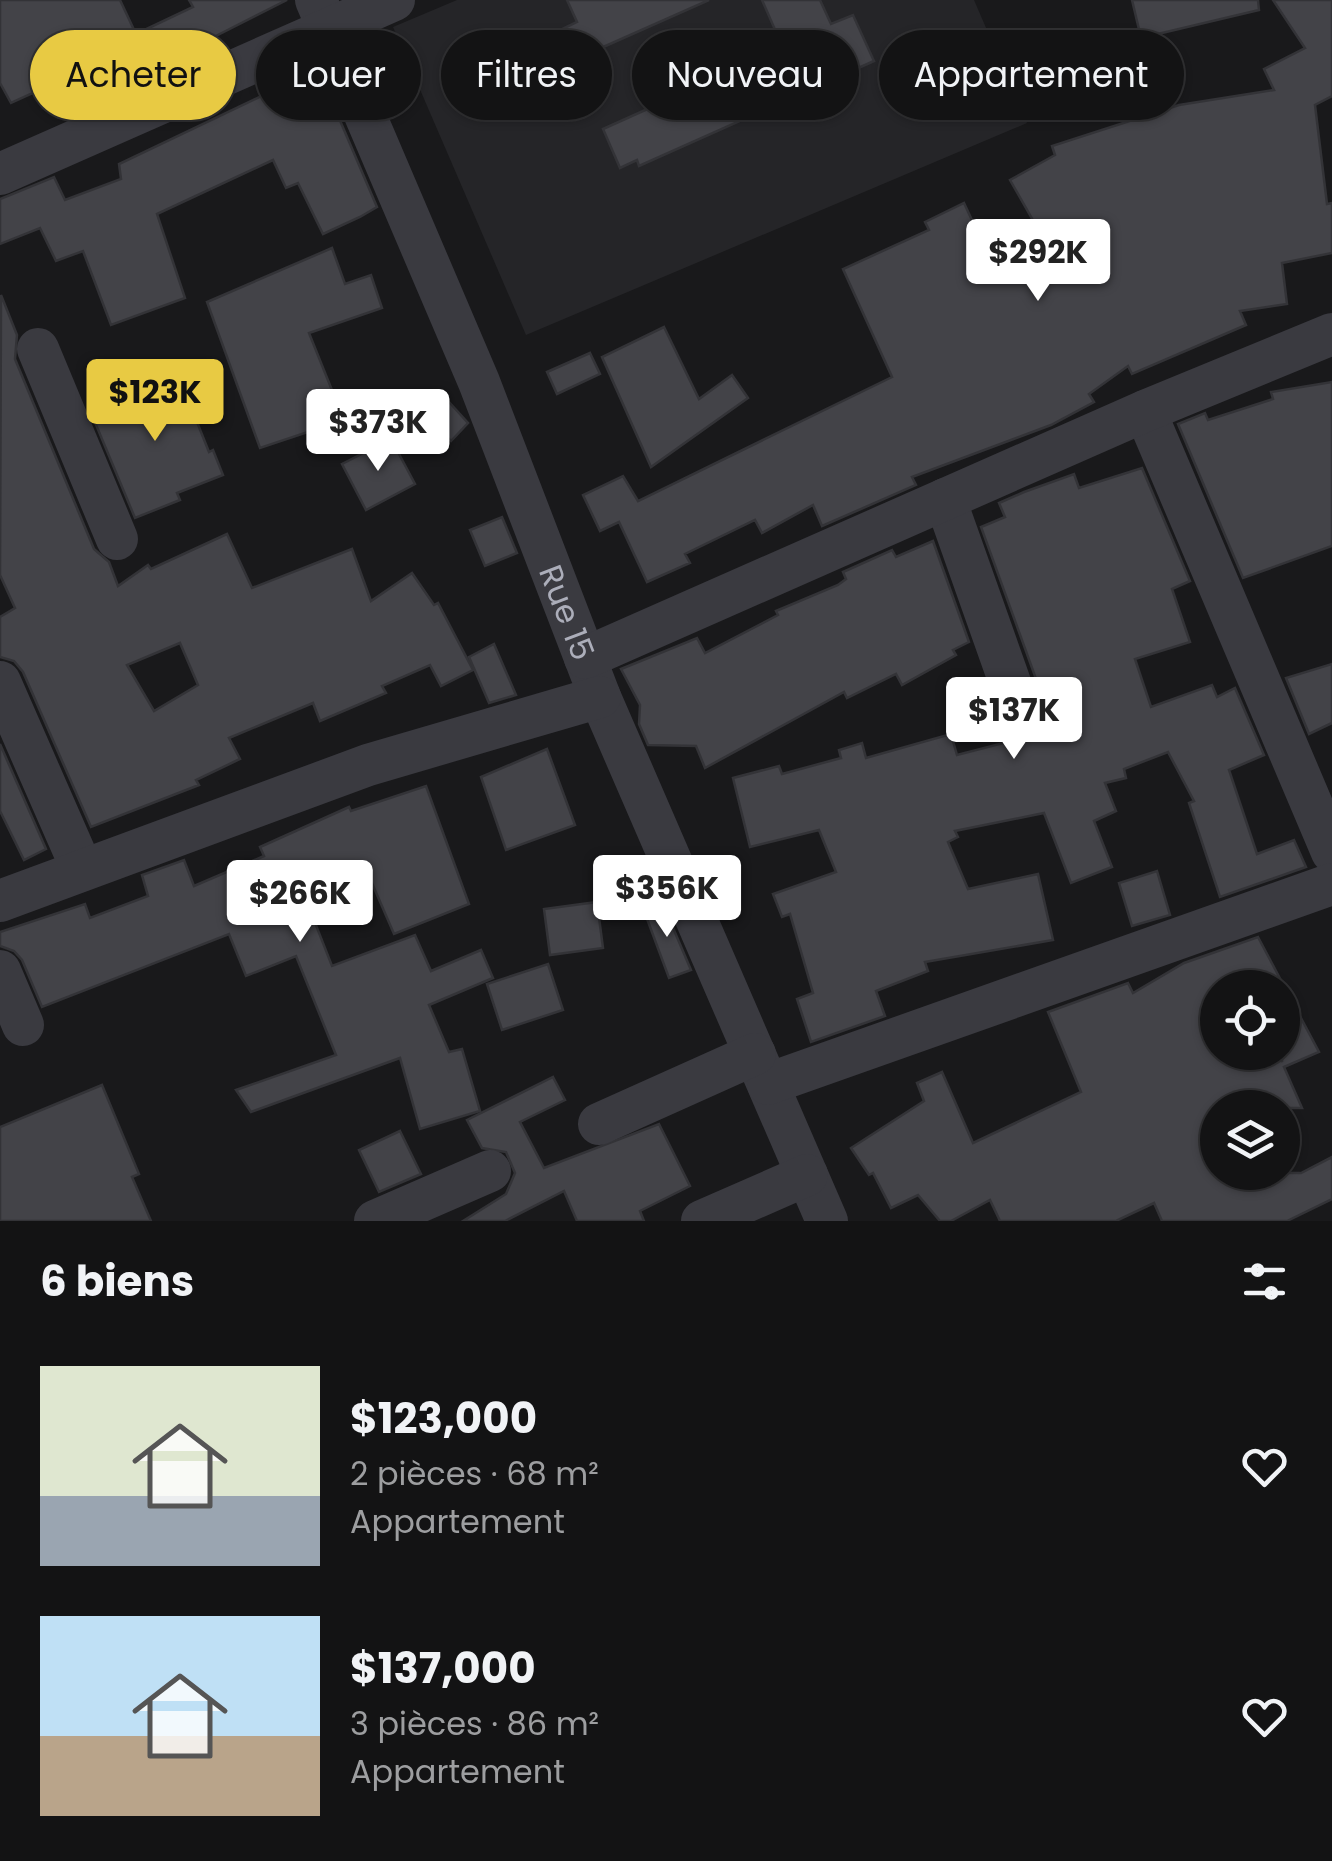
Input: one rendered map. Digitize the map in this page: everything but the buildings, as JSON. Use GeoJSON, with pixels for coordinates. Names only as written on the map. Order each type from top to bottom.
{"type":"FeatureCollection","features":[{"type":"Feature","properties":{"kind":"street"},"geometry":{"type":"LineString","coordinates":[[0,174],[322,15],[394,0]]}},
{"type":"Feature","properties":{"kind":"street","name":"Rue 15"},"geometry":{"type":"LineString","coordinates":[[322,15],[479,382],[593,677],[827,1221]]}},
{"type":"Feature","properties":{"kind":"street"},"geometry":{"type":"LineString","coordinates":[[0,900],[368,765],[593,677],[945,499],[1332,334]]}},
{"type":"Feature","properties":{"kind":"street"},"geometry":{"type":"LineString","coordinates":[[38,349],[117,540]]}},
{"type":"Feature","properties":{"kind":"street"},"geometry":{"type":"LineString","coordinates":[[1145,411],[1332,852]]}},
{"type":"Feature","properties":{"kind":"street"},"geometry":{"type":"LineString","coordinates":[[945,499],[1014,694]]}},
{"type":"Feature","properties":{"kind":"street"},"geometry":{"type":"LineString","coordinates":[[0,682],[80,868]]}},
{"type":"Feature","properties":{"kind":"street"},"geometry":{"type":"LineString","coordinates":[[599,1124],[1332,884]]}},
{"type":"Feature","properties":{"kind":"street"},"geometry":{"type":"LineString","coordinates":[[0,971],[23,1025]]}},
{"type":"Feature","properties":{"kind":"street"},"geometry":{"type":"LineString","coordinates":[[375,1221],[490,1170]]}},
{"type":"Feature","properties":{"kind":"street"},"geometry":{"type":"LineString","coordinates":[[702,1221],[807,1175]]}},
{"type":"Feature","properties":{"kind":"shaded area"},"geometry":{"type":"Polygon","coordinates":[[[457,0],[974,0],[987,30],[879,30],[879,120],[1027,123],[526,335],[421,92],[421,30],[393,27],[457,0]]]}}]}
